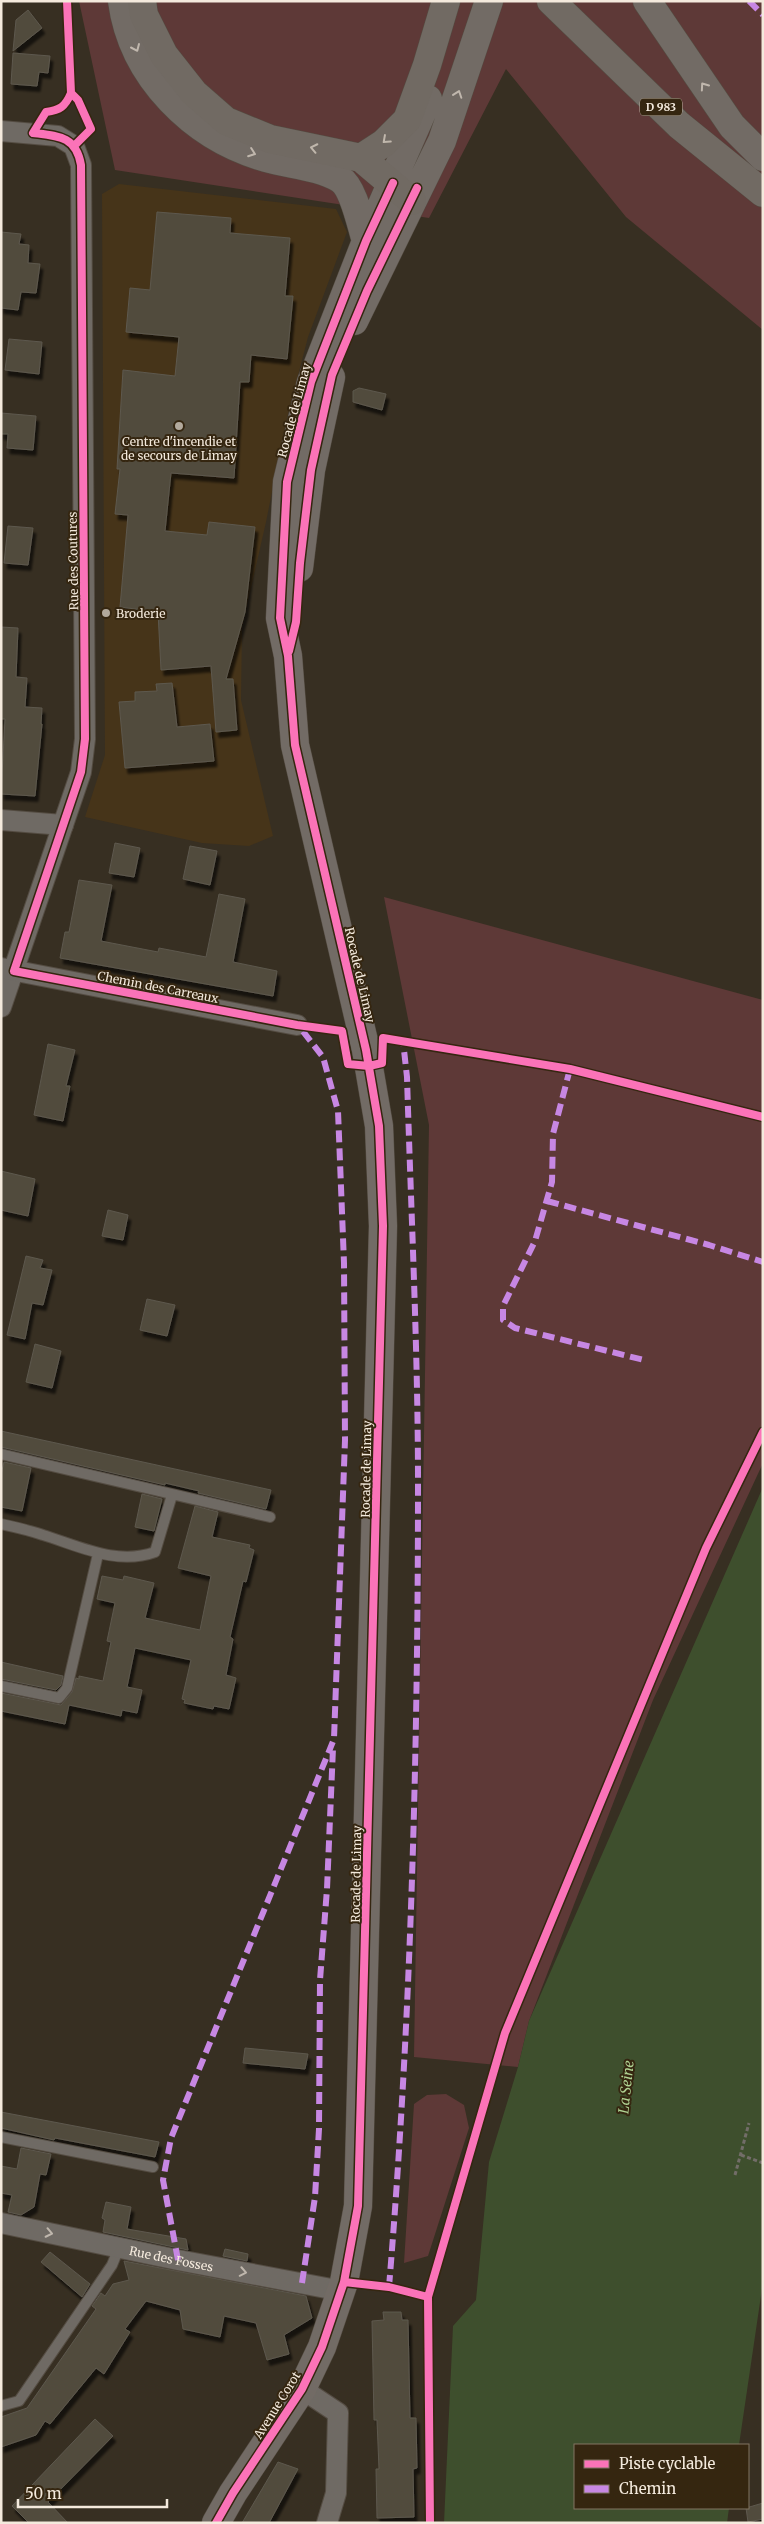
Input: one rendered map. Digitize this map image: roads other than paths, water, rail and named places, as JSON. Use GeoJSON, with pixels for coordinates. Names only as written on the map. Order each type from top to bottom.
{"type":"FeatureCollection","features":[{"type":"Feature","properties":{"kind":"main road"},"geometry":{"type":"LineString","coordinates":[[122,1],[125,20],[138,52],[157,85],[185,116],[223,142],[266,158],[309,168],[341,180],[402,191]]}},
{"type":"Feature","properties":{"kind":"main road"},"geometry":{"type":"LineString","coordinates":[[142,1],[144,15],[164,55],[194,93],[226,121],[270,138],[361,158],[402,191]]}},
{"type":"Feature","properties":{"kind":"main road"},"geometry":{"type":"LineString","coordinates":[[361,158],[384,143],[406,120],[427,65],[446,1]]}},
{"type":"Feature","properties":{"kind":"main road","name":"Rocade de Limay"},"geometry":{"type":"LineString","coordinates":[[288,656],[296,622],[300,563],[311,470],[332,375],[367,291],[402,191],[438,75],[458,1]]}},
{"type":"Feature","properties":{"kind":"main road","name":"Rocade de Limay"},"geometry":{"type":"LineString","coordinates":[[342,2291],[358,2206],[383,1226],[379,1126],[366,1050],[295,745],[288,656],[280,618],[287,482],[311,382],[366,241],[442,140],[490,1]]}},
{"type":"Feature","properties":{"kind":"main road"},"geometry":{"type":"LineString","coordinates":[[647,1],[732,126],[763,157]]}},
{"type":"Feature","properties":{"kind":"main road","name":"D 983"},"geometry":{"type":"LineString","coordinates":[[558,8],[679,125],[763,193]]}},
{"type":"Feature","properties":{"kind":"main road"},"geometry":{"type":"LineString","coordinates":[[341,180],[356,204],[366,241]]}},
{"type":"Feature","properties":{"kind":"main road","name":"Avenue Corot"},"geometry":{"type":"LineString","coordinates":[[216,2523],[233,2493],[302,2389],[322,2347],[342,2291]]}},
{"type":"Feature","properties":{"kind":"street","name":"Rue des Coutures"},"geometry":{"type":"LineString","coordinates":[[1,131],[58,136],[70,142],[79,155],[82,182],[85,740],[81,772],[63,825],[8,969],[1,1007]]}},
{"type":"Feature","properties":{"kind":"street"},"geometry":{"type":"LineString","coordinates":[[1,820],[63,825]]}},
{"type":"Feature","properties":{"kind":"street","name":"Chemin des Carreaux"},"geometry":{"type":"LineString","coordinates":[[8,969],[297,1025]]}},
{"type":"Feature","properties":{"kind":"street","name":"Rue des Fosses"},"geometry":{"type":"LineString","coordinates":[[1,2223],[342,2291]]}},
{"type":"Feature","properties":{"kind":"street"},"geometry":{"type":"LineString","coordinates":[[302,2389],[338,2413],[336,2493],[327,2523]]}},
{"type":"Feature","properties":{"kind":"lane"},"geometry":{"type":"LineString","coordinates":[[1,1454],[270,1518]]}},
{"type":"Feature","properties":{"kind":"lane"},"geometry":{"type":"LineString","coordinates":[[1,1524],[40,1534],[98,1554],[139,1558],[155,1552],[172,1496]]}},
{"type":"Feature","properties":{"kind":"lane"},"geometry":{"type":"LineString","coordinates":[[1,1686],[59,1698],[67,1688],[98,1554]]}},
{"type":"Feature","properties":{"kind":"lane"},"geometry":{"type":"LineString","coordinates":[[1,2137],[153,2167]]}},
{"type":"Feature","properties":{"kind":"lane"},"geometry":{"type":"LineString","coordinates":[[1,2406],[19,2401],[112,2265],[119,2248]]}},
{"type":"Feature","properties":{"kind":"water","name":"La Seine"},"geometry":{"type":"Polygon","coordinates":[[[763,1487],[763,2282],[739,2444],[574,2444],[574,2509],[729,2509],[727,2523],[444,2523],[453,2326],[476,2300],[489,2162],[518,2067],[529,2021],[763,1487]]]}},
{"type":"Feature","properties":{"kind":"place","name":"Centre d'incendie et de secours de Limay"},"geometry":{"type":"Point","coordinates":[179,426]}},
{"type":"Feature","properties":{"kind":"place","name":"Broderie"},"geometry":{"type":"Point","coordinates":[106,613]}}]}
